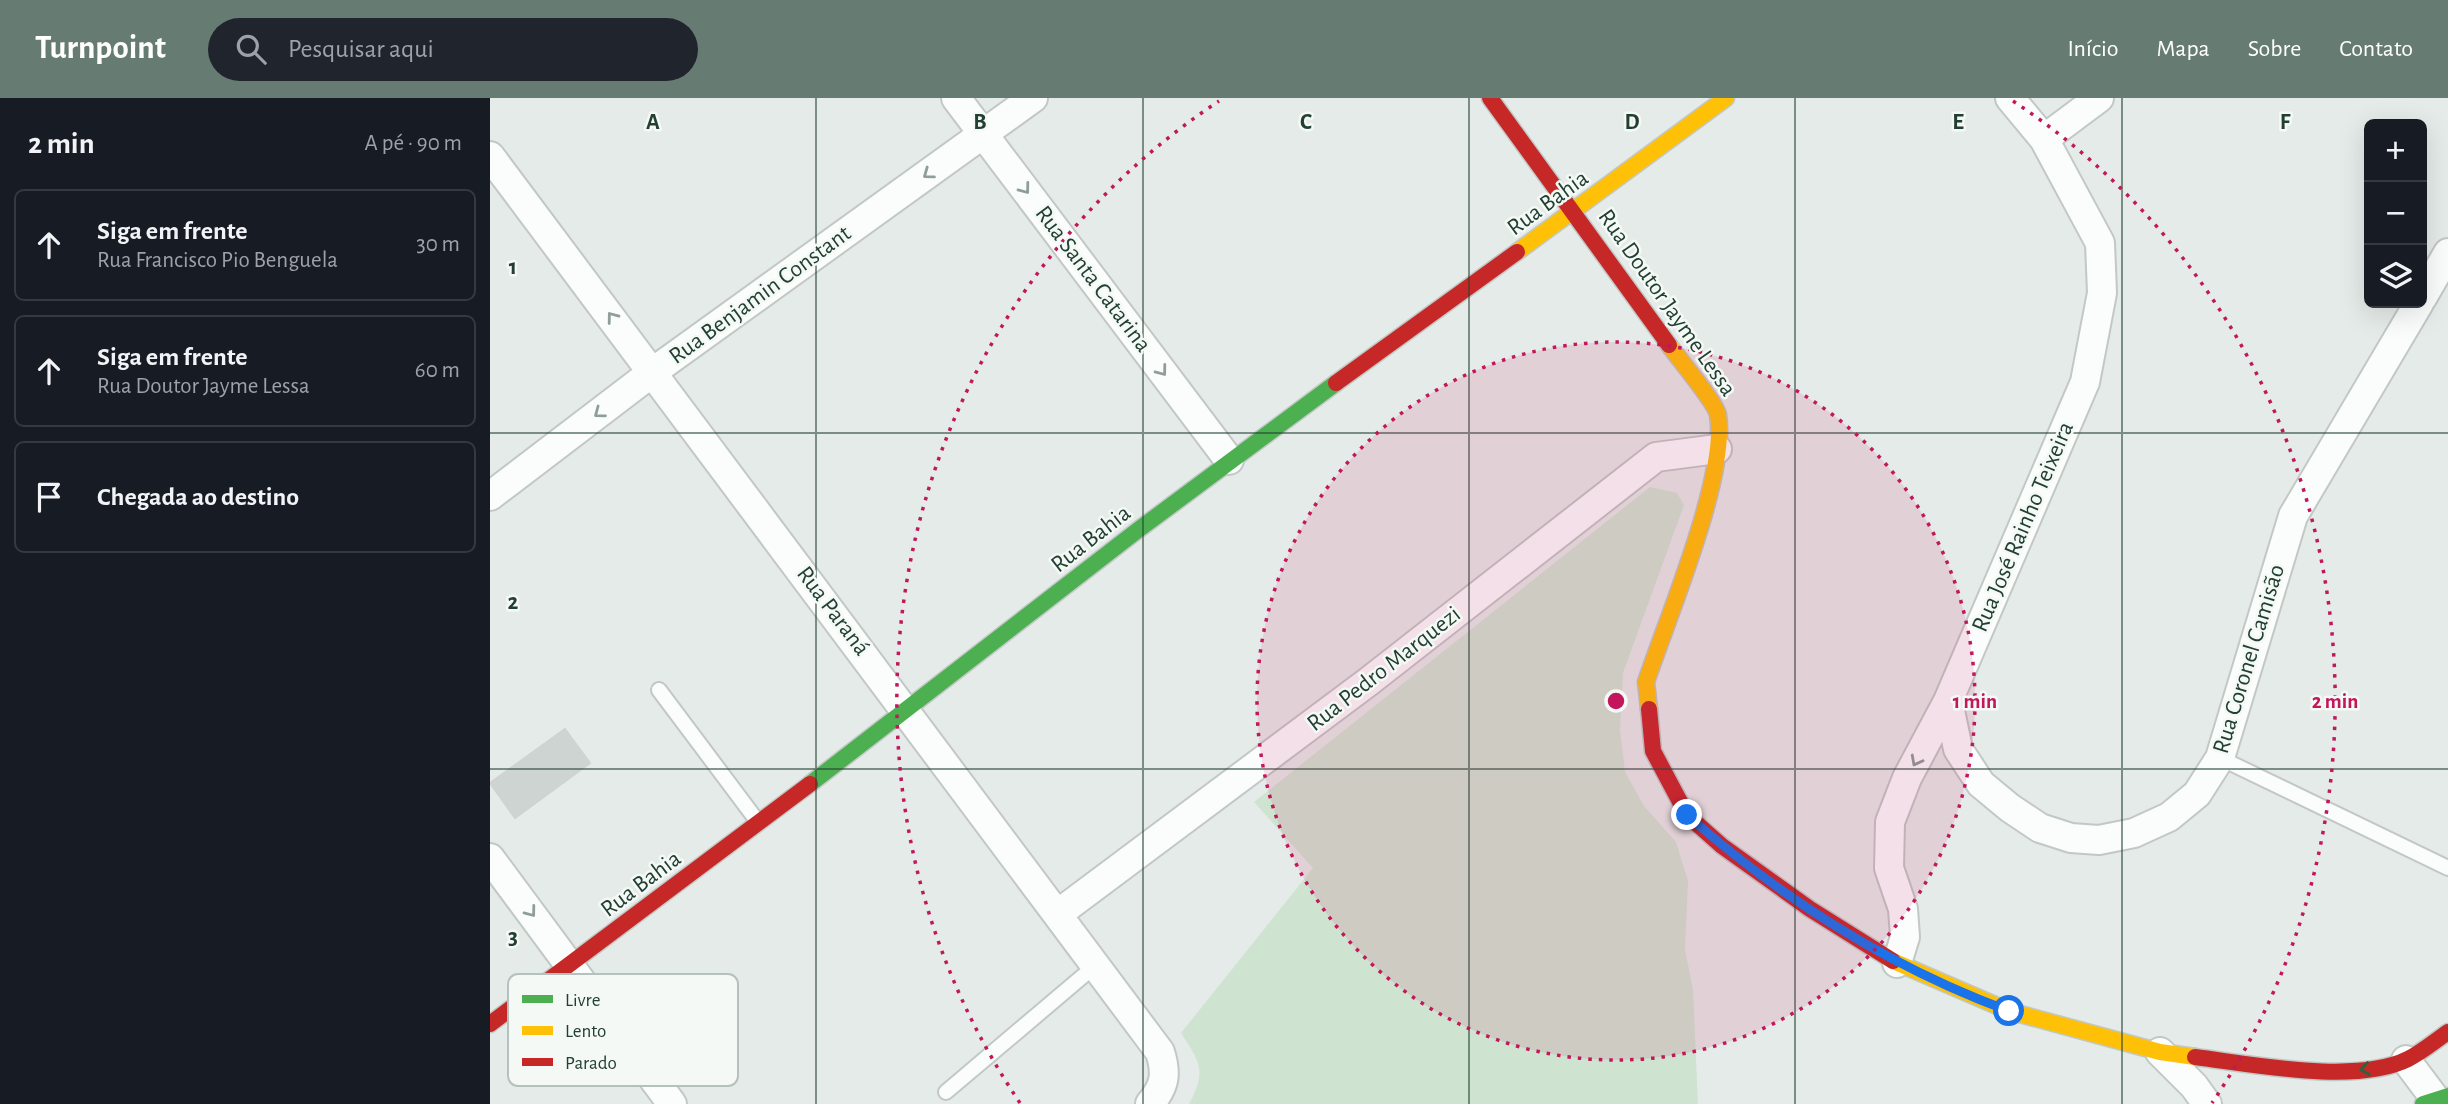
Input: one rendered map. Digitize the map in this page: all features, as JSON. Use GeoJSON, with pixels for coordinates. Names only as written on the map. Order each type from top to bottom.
{"type":"FeatureCollection","features":[{"type":"Feature","properties":{"kind":"street","name":"Rua Santa Catarina"},"geometry":{"type":"LineString","coordinates":[[956,98],[1229,460]]}},
{"type":"Feature","properties":{"kind":"street","name":"Rua Benjamin Constant"},"geometry":{"type":"LineString","coordinates":[[490,496],[654,372],[1033,98]]}},
{"type":"Feature","properties":{"kind":"street","name":"Rua Doutor Jayme Lessa"},"geometry":{"type":"LineString","coordinates":[[1490,98],[1576,212],[1718,413],[1717,449],[1710,493],[1646,682],[1653,751],[1687,815],[1723,846],[1810,909],[1897,963],[2009,1011],[2160,1052],[2308,1072],[2361,1070],[2406,1060]]}},
{"type":"Feature","properties":{"kind":"street","name":"Rua Bahia"},"geometry":{"type":"LineString","coordinates":[[560,974],[1229,460],[1576,212],[1726,98]]}},
{"type":"Feature","properties":{"kind":"street","name":"Rua José Rainho Teixeira"},"geometry":{"type":"LineString","coordinates":[[1897,963],[1905,937],[1903,909],[1889,868],[1890,822],[1907,778],[1948,701],[2085,383],[2102,293],[2100,243],[2044,139],[2010,98]]}},
{"type":"Feature","properties":{"kind":"street"},"geometry":{"type":"LineString","coordinates":[[2044,139],[2099,98]]}},
{"type":"Feature","properties":{"kind":"street","name":"Rua Paraná"},"geometry":{"type":"LineString","coordinates":[[490,156],[1059,913],[1160,1052],[1166,1071],[1161,1091],[1150,1104]]}},
{"type":"Feature","properties":{"kind":"street"},"geometry":{"type":"LineString","coordinates":[[2427,289],[2448,253]]}},
{"type":"Feature","properties":{"kind":"street","name":"Rua Coronel Camisão"},"geometry":{"type":"LineString","coordinates":[[1948,701],[1958,748],[1981,784],[2040,828],[2071,838],[2099,840],[2123,835],[2169,817],[2197,794],[2220,758],[2293,516],[2416,308]]}},
{"type":"Feature","properties":{"kind":"street","name":"Rua Pedro Marquezi"},"geometry":{"type":"LineString","coordinates":[[1059,913],[1368,682],[1656,457],[1717,449]]}},
{"type":"Feature","properties":{"kind":"street"},"geometry":{"type":"LineString","coordinates":[[490,858],[577,974]]}},
{"type":"Feature","properties":{"kind":"street","name":"Rua Bahia"},"geometry":{"type":"LineString","coordinates":[[490,1024],[508,1011]]}},
{"type":"Feature","properties":{"kind":"street"},"geometry":{"type":"LineString","coordinates":[[2435,1100],[2406,1060],[2448,1032]]}},
{"type":"Feature","properties":{"kind":"street"},"geometry":{"type":"LineString","coordinates":[[2160,1052],[2194,1086],[2207,1104]]}},
{"type":"Feature","properties":{"kind":"street"},"geometry":{"type":"LineString","coordinates":[[659,1086],[672,1104]]}},
{"type":"Feature","properties":{"kind":"lane"},"geometry":{"type":"LineString","coordinates":[[659,690],[759,823]]}},
{"type":"Feature","properties":{"kind":"lane"},"geometry":{"type":"LineString","coordinates":[[2220,758],[2448,868]]}},
{"type":"Feature","properties":{"kind":"lane"},"geometry":{"type":"LineString","coordinates":[[946,1092],[1096,965]]}},
{"type":"Feature","properties":{"kind":"green space"},"geometry":{"type":"Polygon","coordinates":[[[1650,487],[1677,493],[1684,505],[1623,673],[1620,730],[1625,772],[1644,806],[1676,842],[1688,881],[1685,950],[1693,989],[1698,1104],[1189,1104],[1198,1083],[1199,1067],[1181,1033],[1313,868],[1254,802],[1650,487]]]}},
{"type":"Feature","properties":{"kind":"building"},"geometry":{"type":"Polygon","coordinates":[[[565,729],[590,763],[515,818],[490,783],[565,729]]]}},
{"type":"Feature","properties":{"kind":"traffic: fast"},"geometry":{"type":"LineString","coordinates":[[810,784],[1138,530],[1336,383]]}},
{"type":"Feature","properties":{"kind":"traffic: fast"},"geometry":{"type":"LineString","coordinates":[[2423,1104],[2448,1096]]}},
{"type":"Feature","properties":{"kind":"traffic: slow"},"geometry":{"type":"LineString","coordinates":[[1517,252],[1726,98]]}},
{"type":"Feature","properties":{"kind":"traffic: slow"},"geometry":{"type":"LineString","coordinates":[[1649,709],[1646,682],[1694,548],[1714,474],[1719,441],[1716,409],[1669,345]]}},
{"type":"Feature","properties":{"kind":"traffic: slow"},"geometry":{"type":"LineString","coordinates":[[1893,961],[2009,1011],[2160,1052],[2195,1057]]}},
{"type":"Feature","properties":{"kind":"traffic: jam"},"geometry":{"type":"LineString","coordinates":[[1490,98],[1669,345]]}},
{"type":"Feature","properties":{"kind":"traffic: jam"},"geometry":{"type":"LineString","coordinates":[[1336,383],[1517,252]]}},
{"type":"Feature","properties":{"kind":"traffic: jam"},"geometry":{"type":"LineString","coordinates":[[1649,709],[1653,751],[1687,815],[1722,846],[1810,909],[1893,961]]}},
{"type":"Feature","properties":{"kind":"traffic: jam"},"geometry":{"type":"LineString","coordinates":[[557,974],[810,784]]}},
{"type":"Feature","properties":{"kind":"traffic: jam"},"geometry":{"type":"LineString","coordinates":[[490,1024],[508,1010]]}},
{"type":"Feature","properties":{"kind":"traffic: jam"},"geometry":{"type":"LineString","coordinates":[[2195,1057],[2274,1068],[2361,1071],[2386,1067],[2408,1059],[2448,1032]]}},
{"type":"Feature","properties":{"kind":"route"},"geometry":{"type":"LineString","coordinates":[[1687,815],[1764,878],[1871,948],[1966,995],[2009,1011]]}}]}
